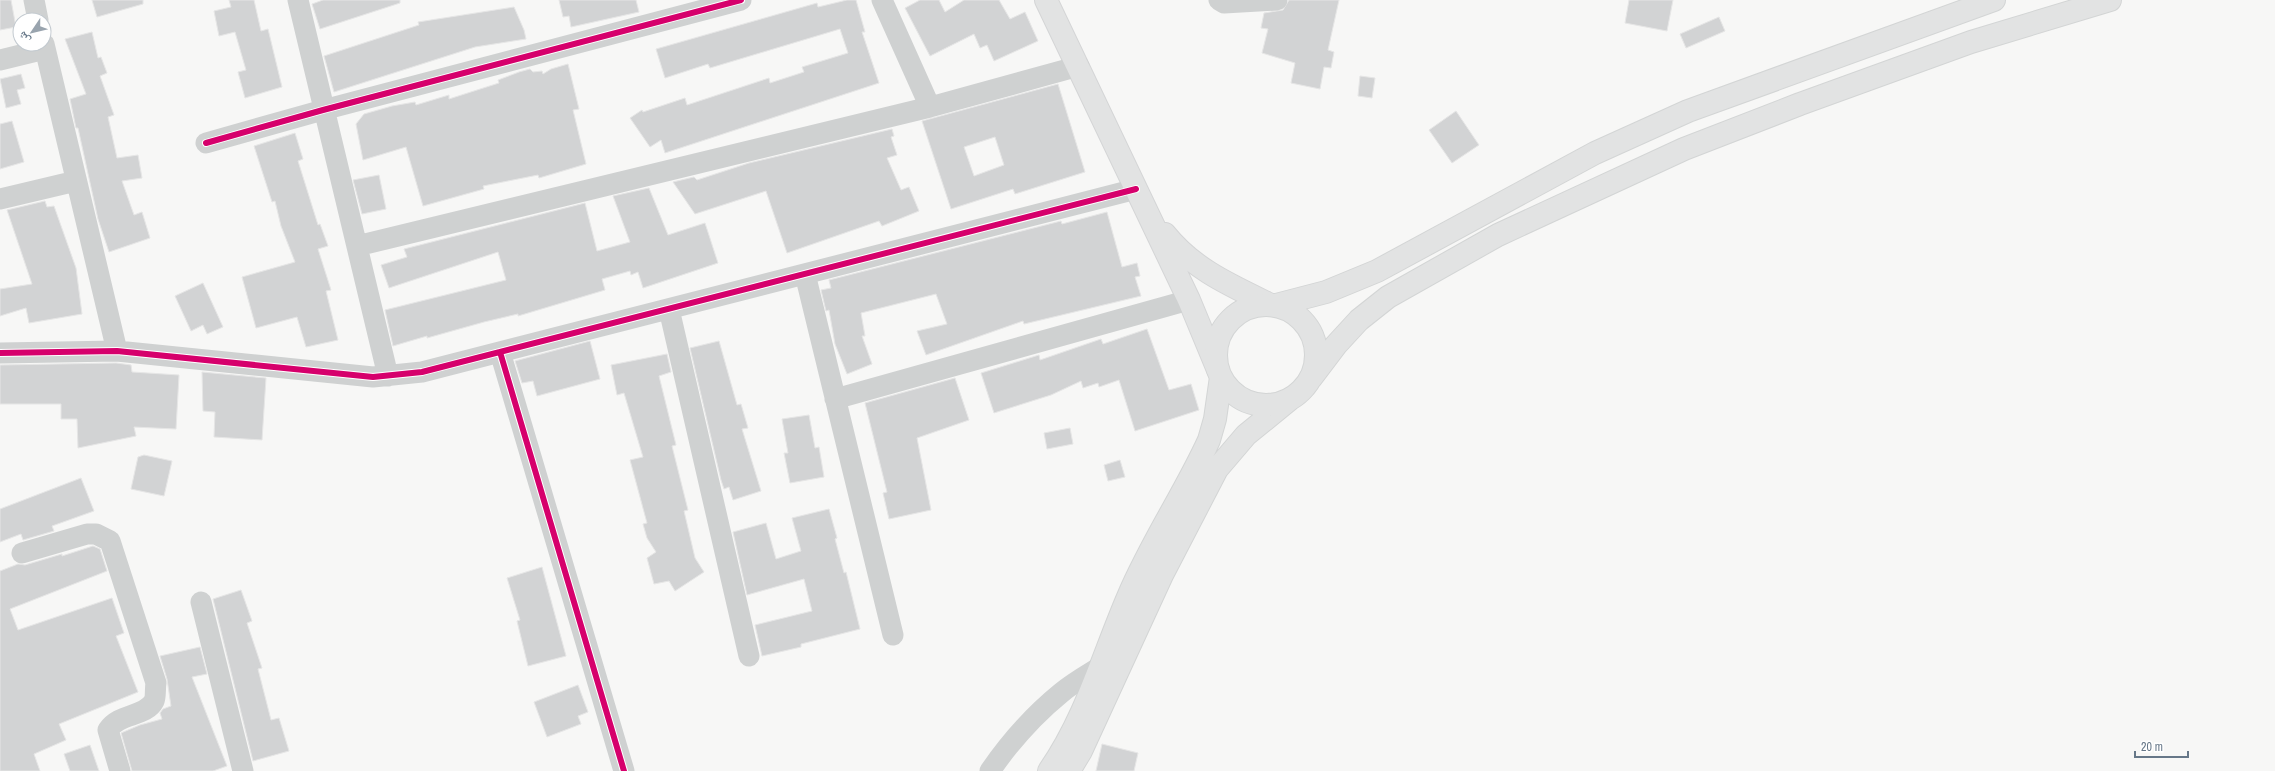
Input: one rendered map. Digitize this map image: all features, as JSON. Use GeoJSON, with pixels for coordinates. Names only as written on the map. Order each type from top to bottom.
{"type":"FeatureCollection","features":[{"type":"Feature","properties":{"kind":"main road"},"geometry":{"type":"LineString","coordinates":[[1046,0],[1189,300],[1220,373],[1234,392],[1251,402],[1264,405],[1277,404],[1289,400]]}},
{"type":"Feature","properties":{"kind":"main road"},"geometry":{"type":"LineString","coordinates":[[1050,771],[1079,720],[1141,569],[1209,440],[1215,419],[1220,373],[1216,354],[1219,338],[1226,324],[1243,311],[1253,306],[1272,305],[1326,292],[1371,274],[1595,153],[1688,111],[1994,0]]}},
{"type":"Feature","properties":{"kind":"main road"},"geometry":{"type":"LineString","coordinates":[[1070,771],[1081,751],[1162,575],[1217,469],[1246,435],[1302,391],[1336,345],[1360,320],[1388,297],[1511,228],[1684,149],[1800,104],[1971,42],[2110,0]]}},
{"type":"Feature","properties":{"kind":"main road"},"geometry":{"type":"LineString","coordinates":[[1147,212],[1173,244],[1198,267],[1272,305],[1291,310],[1303,320],[1312,333],[1316,348],[1316,363],[1311,378]]}},
{"type":"Feature","properties":{"kind":"street"},"geometry":{"type":"LineString","coordinates":[[34,0],[36,12]]}},
{"type":"Feature","properties":{"kind":"street"},"geometry":{"type":"LineString","coordinates":[[298,0],[323,110],[388,376]]}},
{"type":"Feature","properties":{"kind":"street"},"geometry":{"type":"LineString","coordinates":[[206,144],[323,110],[741,0]]}},
{"type":"Feature","properties":{"kind":"street"},"geometry":{"type":"LineString","coordinates":[[882,0],[930,107]]}},
{"type":"Feature","properties":{"kind":"street"},"geometry":{"type":"LineString","coordinates":[[1219,0],[1224,3],[1276,0]]}},
{"type":"Feature","properties":{"kind":"street"},"geometry":{"type":"LineString","coordinates":[[0,60],[26,52]]}},
{"type":"Feature","properties":{"kind":"street"},"geometry":{"type":"LineString","coordinates":[[46,52],[116,351]]}},
{"type":"Feature","properties":{"kind":"street"},"geometry":{"type":"LineString","coordinates":[[357,246],[930,107],[1078,66]]}},
{"type":"Feature","properties":{"kind":"street"},"geometry":{"type":"LineString","coordinates":[[0,198],[76,181]]}},
{"type":"Feature","properties":{"kind":"street"},"geometry":{"type":"LineString","coordinates":[[0,353],[116,351],[372,377],[422,372],[1136,189]]}},
{"type":"Feature","properties":{"kind":"street"},"geometry":{"type":"LineString","coordinates":[[805,274],[893,635]]}},
{"type":"Feature","properties":{"kind":"street"},"geometry":{"type":"LineString","coordinates":[[835,399],[1189,300]]}},
{"type":"Feature","properties":{"kind":"street"},"geometry":{"type":"LineString","coordinates":[[669,309],[749,656]]}},
{"type":"Feature","properties":{"kind":"street"},"geometry":{"type":"LineString","coordinates":[[500,352],[624,771]]}},
{"type":"Feature","properties":{"kind":"street"},"geometry":{"type":"LineString","coordinates":[[22,553],[87,534],[96,534],[110,541],[156,683],[155,701],[149,708],[118,720],[112,724],[108,730],[120,771]]}},
{"type":"Feature","properties":{"kind":"street"},"geometry":{"type":"LineString","coordinates":[[201,602],[243,771]]}},
{"type":"Feature","properties":{"kind":"street"},"geometry":{"type":"LineString","coordinates":[[990,771],[1002,754],[1031,720],[1062,692],[1100,667]]}},
{"type":"Feature","properties":{"kind":"building"},"geometry":{"type":"Polygon","coordinates":[[[0,0],[11,0],[13,12],[12,12],[12,28],[0,30],[0,0]]]}},
{"type":"Feature","properties":{"kind":"building"},"geometry":{"type":"Polygon","coordinates":[[[92,0],[143,0],[143,4],[97,17],[92,0]]]}},
{"type":"Feature","properties":{"kind":"building"},"geometry":{"type":"Polygon","coordinates":[[[229,0],[254,0],[261,31],[268,29],[282,87],[245,98],[238,72],[246,70],[235,32],[219,36],[214,11],[231,7],[229,0]]]}},
{"type":"Feature","properties":{"kind":"building"},"geometry":{"type":"Polygon","coordinates":[[[323,0],[400,0],[400,3],[320,29],[312,4],[323,0]]]}},
{"type":"Feature","properties":{"kind":"building"},"geometry":{"type":"Polygon","coordinates":[[[559,0],[636,0],[639,12],[571,27],[569,16],[563,17],[559,0]]]}},
{"type":"Feature","properties":{"kind":"building"},"geometry":{"type":"Polygon","coordinates":[[[847,0],[856,0],[865,32],[862,32],[879,83],[665,153],[661,140],[650,147],[630,118],[642,110],[643,112],[685,98],[687,105],[769,78],[770,83],[804,72],[802,67],[848,53],[840,29],[710,68],[708,64],[665,78],[656,49],[817,3],[818,7],[847,0]]]}},
{"type":"Feature","properties":{"kind":"building"},"geometry":{"type":"Polygon","coordinates":[[[920,0],[939,0],[945,12],[964,0],[999,0],[1010,19],[1025,12],[1038,41],[994,61],[987,45],[980,48],[974,34],[930,56],[905,8],[920,0]]]}},
{"type":"Feature","properties":{"kind":"building"},"geometry":{"type":"Polygon","coordinates":[[[1289,0],[1339,0],[1328,50],[1334,52],[1331,68],[1324,67],[1320,89],[1291,83],[1295,63],[1262,53],[1268,29],[1261,28],[1264,13],[1283,10],[1289,0]]]}},
{"type":"Feature","properties":{"kind":"building"},"geometry":{"type":"Polygon","coordinates":[[[1629,0],[1673,0],[1667,31],[1625,23],[1629,0]]]}},
{"type":"Feature","properties":{"kind":"building"},"geometry":{"type":"Polygon","coordinates":[[[514,7],[524,30],[526,39],[475,47],[334,92],[324,56],[419,25],[418,22],[514,7]]]}},
{"type":"Feature","properties":{"kind":"building"},"geometry":{"type":"Polygon","coordinates":[[[1719,17],[1725,31],[1686,48],[1680,34],[1719,17]]]}},
{"type":"Feature","properties":{"kind":"building"},"geometry":{"type":"Polygon","coordinates":[[[92,32],[98,58],[101,57],[107,73],[100,76],[114,115],[108,117],[117,158],[138,155],[142,178],[122,181],[134,215],[142,212],[150,238],[109,252],[98,219],[78,128],[76,128],[70,99],[86,94],[65,39],[92,32]]]}},
{"type":"Feature","properties":{"kind":"building"},"geometry":{"type":"Polygon","coordinates":[[[568,64],[579,109],[573,110],[586,164],[539,178],[538,175],[483,186],[484,189],[423,206],[406,147],[363,160],[356,124],[364,114],[392,106],[415,102],[416,105],[449,95],[449,99],[499,83],[498,80],[519,72],[530,69],[533,72],[542,71],[543,74],[551,69],[568,64]]]}},
{"type":"Feature","properties":{"kind":"building"},"geometry":{"type":"Polygon","coordinates":[[[21,74],[25,88],[17,90],[21,104],[6,108],[0,79],[21,74]]]}},
{"type":"Feature","properties":{"kind":"building"},"geometry":{"type":"Polygon","coordinates":[[[1360,76],[1375,78],[1372,98],[1358,96],[1360,76]]]}},
{"type":"Feature","properties":{"kind":"building"},"geometry":{"type":"Polygon","coordinates":[[[1058,84],[1085,172],[1015,194],[1013,189],[951,209],[922,121],[1058,84]],[[995,137],[964,147],[974,176],[1004,165],[995,137]]]}},
{"type":"Feature","properties":{"kind":"building"},"geometry":{"type":"Polygon","coordinates":[[[1456,111],[1479,145],[1452,163],[1429,130],[1456,111]]]}},
{"type":"Feature","properties":{"kind":"building"},"geometry":{"type":"Polygon","coordinates":[[[12,121],[24,162],[0,169],[0,124],[12,121]]]}},
{"type":"Feature","properties":{"kind":"building"},"geometry":{"type":"Polygon","coordinates":[[[892,129],[894,136],[891,137],[897,155],[887,158],[901,190],[909,187],[919,211],[882,226],[879,221],[787,253],[766,191],[695,214],[673,182],[694,177],[697,180],[749,163],[892,129]]]}},
{"type":"Feature","properties":{"kind":"building"},"geometry":{"type":"Polygon","coordinates":[[[295,133],[303,159],[298,161],[318,225],[320,224],[328,246],[318,249],[331,290],[326,291],[338,340],[306,347],[297,317],[256,328],[242,277],[295,262],[281,226],[275,201],[272,202],[254,146],[295,133]]]}},
{"type":"Feature","properties":{"kind":"building"},"geometry":{"type":"Polygon","coordinates":[[[379,175],[386,209],[362,214],[353,180],[379,175]]]}},
{"type":"Feature","properties":{"kind":"building"},"geometry":{"type":"Polygon","coordinates":[[[649,188],[668,235],[705,223],[718,263],[643,288],[638,272],[631,275],[630,271],[602,279],[605,290],[518,316],[518,314],[484,322],[393,346],[385,310],[506,280],[498,252],[389,288],[381,265],[407,257],[404,249],[585,203],[597,251],[630,242],[613,196],[649,188]]]}},
{"type":"Feature","properties":{"kind":"building"},"geometry":{"type":"Polygon","coordinates":[[[45,201],[47,207],[54,206],[76,268],[82,314],[29,323],[26,308],[0,316],[0,289],[32,284],[7,210],[45,201]]]}},
{"type":"Feature","properties":{"kind":"building"},"geometry":{"type":"Polygon","coordinates":[[[1107,212],[1122,267],[1137,263],[1140,276],[1135,277],[1141,296],[1024,324],[1023,321],[926,355],[917,331],[947,324],[936,294],[861,313],[865,336],[862,336],[872,364],[847,374],[835,344],[829,310],[826,311],[821,290],[831,288],[829,280],[1061,221],[1062,224],[1107,212]]]}},
{"type":"Feature","properties":{"kind":"building"},"geometry":{"type":"Polygon","coordinates":[[[203,283],[223,327],[207,334],[203,325],[191,331],[175,296],[203,283]]]}},
{"type":"Feature","properties":{"kind":"building"},"geometry":{"type":"Polygon","coordinates":[[[1147,329],[1169,390],[1191,384],[1199,410],[1135,431],[1119,380],[1099,387],[1098,383],[1083,388],[1081,381],[1051,395],[994,413],[981,373],[1039,355],[1040,360],[1101,339],[1103,344],[1147,329]]]}},
{"type":"Feature","properties":{"kind":"building"},"geometry":{"type":"Polygon","coordinates":[[[590,341],[600,379],[537,396],[533,381],[522,383],[515,361],[590,341]]]}},
{"type":"Feature","properties":{"kind":"building"},"geometry":{"type":"Polygon","coordinates":[[[719,341],[737,405],[741,404],[748,428],[742,429],[761,491],[733,500],[729,487],[724,489],[721,480],[690,348],[719,341]]]}},
{"type":"Feature","properties":{"kind":"building"},"geometry":{"type":"Polygon","coordinates":[[[667,354],[671,372],[659,376],[676,445],[672,446],[688,510],[684,511],[695,558],[704,572],[675,591],[669,581],[654,584],[647,558],[656,552],[647,538],[643,524],[647,523],[630,460],[643,457],[624,393],[617,395],[611,365],[667,354]]]}},
{"type":"Feature","properties":{"kind":"building"},"geometry":{"type":"Polygon","coordinates":[[[116,363],[131,365],[132,372],[179,375],[176,429],[134,427],[136,436],[78,448],[77,419],[61,419],[61,404],[0,404],[0,365],[116,363]]]}},
{"type":"Feature","properties":{"kind":"building"},"geometry":{"type":"Polygon","coordinates":[[[202,372],[266,378],[262,440],[214,437],[215,412],[203,411],[202,372]]]}},
{"type":"Feature","properties":{"kind":"building"},"geometry":{"type":"Polygon","coordinates":[[[955,378],[969,420],[917,438],[931,510],[889,519],[883,493],[887,492],[865,403],[955,378]]]}},
{"type":"Feature","properties":{"kind":"building"},"geometry":{"type":"Polygon","coordinates":[[[809,415],[815,448],[819,447],[824,477],[790,483],[784,453],[788,453],[782,419],[809,415]]]}},
{"type":"Feature","properties":{"kind":"building"},"geometry":{"type":"Polygon","coordinates":[[[1070,428],[1073,444],[1047,449],[1044,433],[1070,428]]]}},
{"type":"Feature","properties":{"kind":"building"},"geometry":{"type":"Polygon","coordinates":[[[144,455],[172,461],[164,496],[131,489],[138,457],[144,455]]]}},
{"type":"Feature","properties":{"kind":"building"},"geometry":{"type":"Polygon","coordinates":[[[1120,460],[1125,477],[1108,481],[1104,465],[1120,460]]]}},
{"type":"Feature","properties":{"kind":"building"},"geometry":{"type":"Polygon","coordinates":[[[81,478],[94,511],[52,526],[54,531],[23,540],[21,534],[0,542],[0,509],[81,478]]]}},
{"type":"Feature","properties":{"kind":"building"},"geometry":{"type":"Polygon","coordinates":[[[829,509],[837,538],[835,539],[844,573],[846,572],[860,629],[801,644],[801,647],[762,656],[755,625],[812,611],[804,579],[747,595],[733,532],[766,523],[776,559],[801,551],[792,518],[829,509]]]}},
{"type":"Feature","properties":{"kind":"building"},"geometry":{"type":"Polygon","coordinates":[[[93,546],[100,549],[107,571],[10,609],[18,630],[112,598],[124,633],[116,636],[138,692],[59,724],[66,740],[34,754],[40,771],[0,771],[0,571],[18,564],[25,565],[62,554],[62,556],[93,546]]]}},
{"type":"Feature","properties":{"kind":"building"},"geometry":{"type":"Polygon","coordinates":[[[542,567],[566,656],[528,666],[517,621],[520,620],[507,578],[542,567]]]}},
{"type":"Feature","properties":{"kind":"building"},"geometry":{"type":"Polygon","coordinates":[[[241,590],[252,621],[247,623],[262,668],[258,669],[271,720],[279,718],[289,751],[253,761],[213,599],[241,590]]]}},
{"type":"Feature","properties":{"kind":"building"},"geometry":{"type":"Polygon","coordinates":[[[200,647],[207,674],[192,677],[227,766],[213,771],[132,771],[121,733],[140,725],[162,719],[160,713],[163,709],[171,706],[167,679],[160,656],[200,647]]]}},
{"type":"Feature","properties":{"kind":"building"},"geometry":{"type":"Polygon","coordinates":[[[578,685],[588,712],[578,716],[581,724],[547,737],[534,702],[578,685]]]}},
{"type":"Feature","properties":{"kind":"building"},"geometry":{"type":"Polygon","coordinates":[[[1102,744],[1138,753],[1134,771],[1096,771],[1102,744]]]}},
{"type":"Feature","properties":{"kind":"building"},"geometry":{"type":"Polygon","coordinates":[[[90,745],[99,771],[70,771],[64,754],[90,745]]]}},
{"type":"Feature","properties":{"kind":"cycle path"},"geometry":{"type":"LineString","coordinates":[[206,143],[323,110],[741,0]]}},
{"type":"Feature","properties":{"kind":"cycle path"},"geometry":{"type":"LineString","coordinates":[[0,353],[117,351],[373,377],[422,372],[1136,189]]}},
{"type":"Feature","properties":{"kind":"cycle path"},"geometry":{"type":"LineString","coordinates":[[500,352],[624,771]]}}]}
